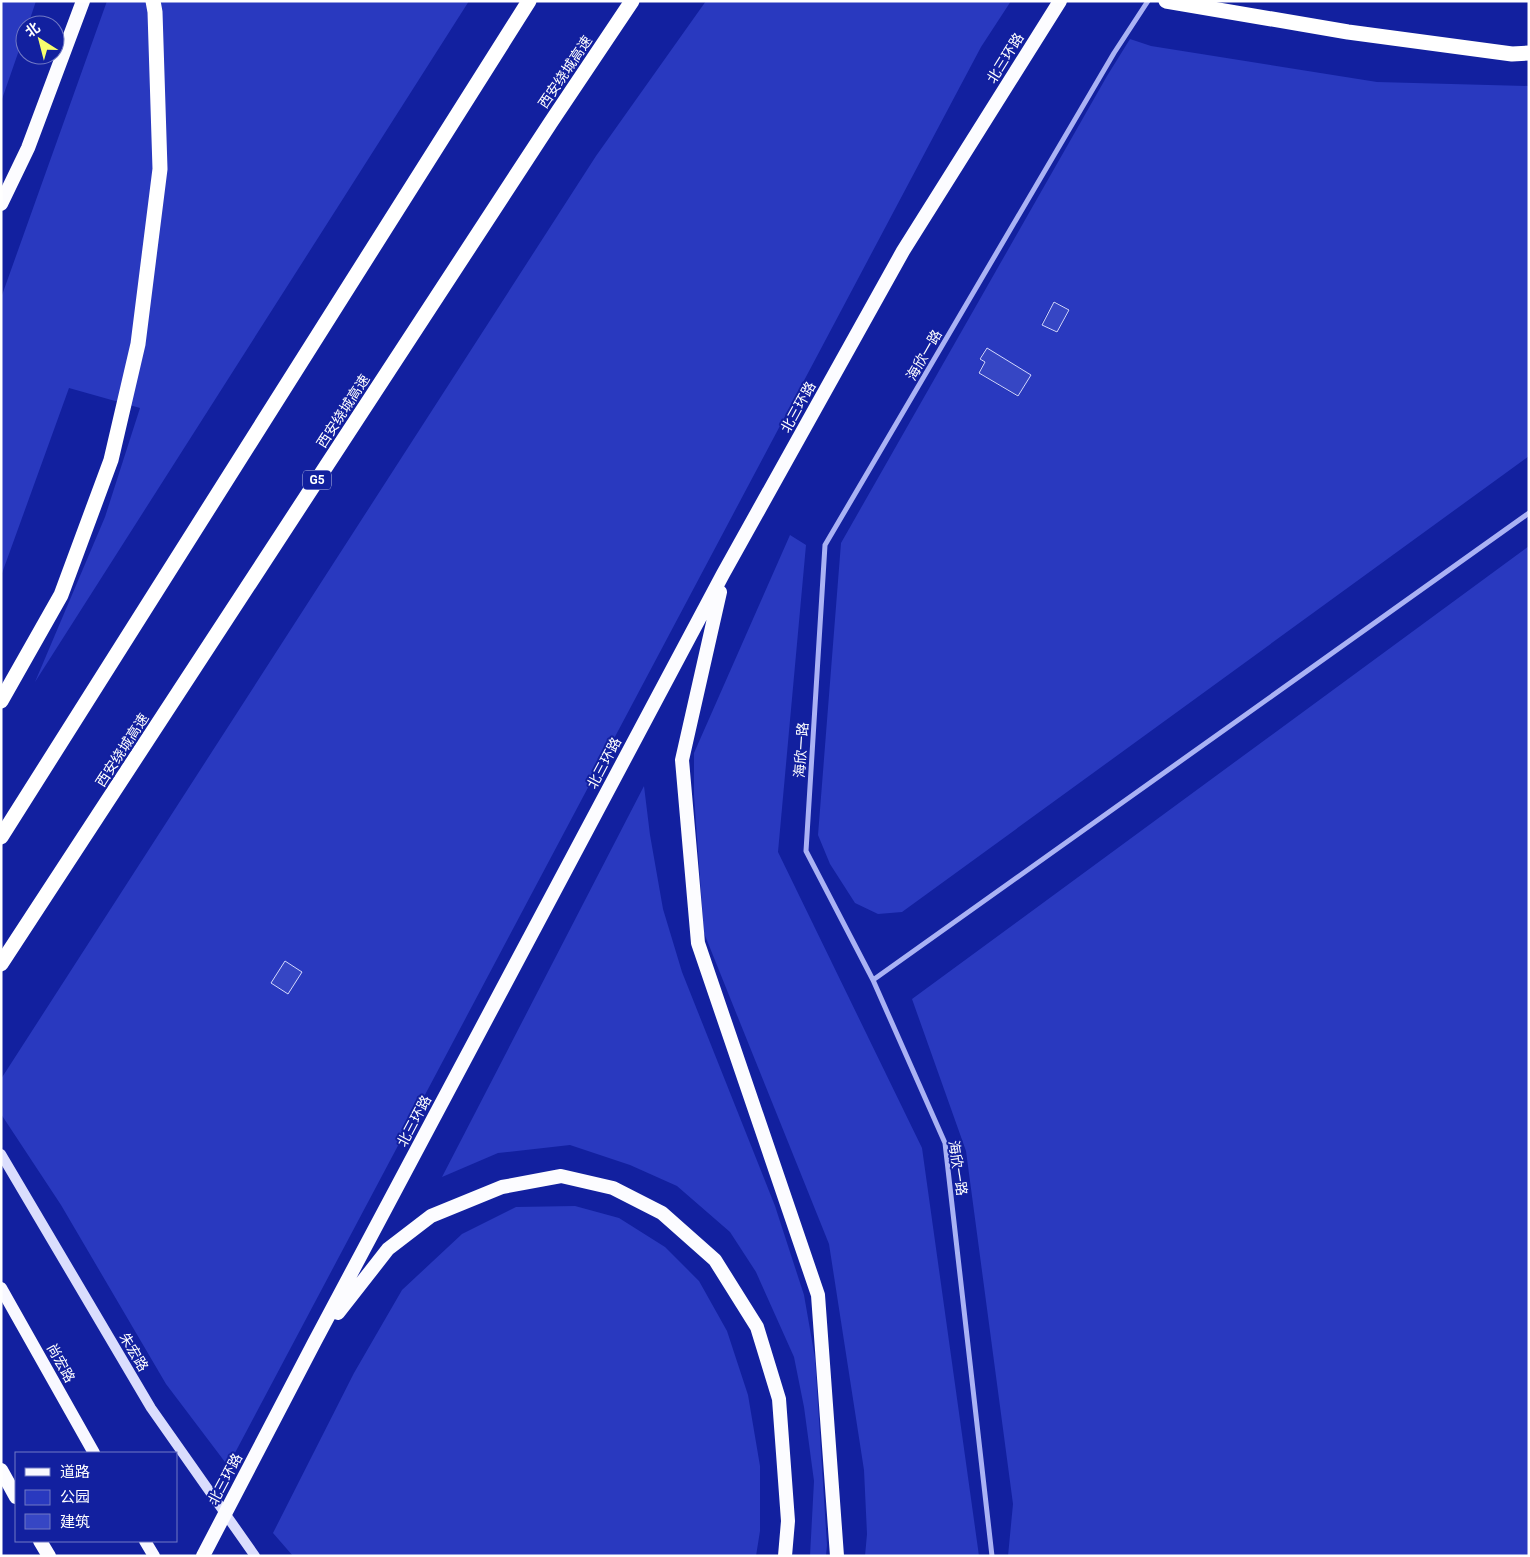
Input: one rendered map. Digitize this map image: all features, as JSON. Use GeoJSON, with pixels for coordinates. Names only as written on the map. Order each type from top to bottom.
{"type":"FeatureCollection","features":[{"type":"Feature","properties":{"kind":"highway"},"geometry":{"type":"LineString","coordinates":[[1,204],[28,148],[83,1]]}},
{"type":"Feature","properties":{"kind":"highway"},"geometry":{"type":"LineString","coordinates":[[1,701],[61,596],[111,460],[138,344],[160,169],[155,12],[153,1]]}},
{"type":"Feature","properties":{"kind":"highway"},"geometry":{"type":"LineString","coordinates":[[1,837],[529,1]]}},
{"type":"Feature","properties":{"kind":"highway","name":"西安绕城高速"},"geometry":{"type":"LineString","coordinates":[[2,962],[632,1]]}},
{"type":"Feature","properties":{"kind":"highway","name":"北三环路"},"geometry":{"type":"LineString","coordinates":[[203,1556],[314,1343],[724,574],[903,251],[1060,1]]}},
{"type":"Feature","properties":{"kind":"highway"},"geometry":{"type":"LineString","coordinates":[[1166,1],[1348,32],[1512,54],[1529,53]]}},
{"type":"Feature","properties":{"kind":"highway"},"geometry":{"type":"LineString","coordinates":[[724,574],[682,760],[698,944],[818,1295],[837,1556]]}},
{"type":"Feature","properties":{"kind":"highway"},"geometry":{"type":"LineString","coordinates":[[314,1343],[388,1249],[431,1216],[502,1187],[562,1176],[613,1188],[662,1213],[715,1260],[757,1327],[779,1399],[788,1521],[785,1556]]}},
{"type":"Feature","properties":{"kind":"highway"},"geometry":{"type":"LineString","coordinates":[[1,1470],[15,1495]]}},
{"type":"Feature","properties":{"kind":"highway"},"geometry":{"type":"LineString","coordinates":[[41,1542],[49,1556]]}},
{"type":"Feature","properties":{"kind":"main road","name":"朱宏路"},"geometry":{"type":"LineString","coordinates":[[1,1154],[151,1408],[254,1556]]}},
{"type":"Feature","properties":{"kind":"main road","name":"尚宏路"},"geometry":{"type":"LineString","coordinates":[[1,1288],[93,1452]]}},
{"type":"Feature","properties":{"kind":"main road"},"geometry":{"type":"LineString","coordinates":[[146,1542],[154,1556]]}},
{"type":"Feature","properties":{"kind":"street","name":"海欣一路"},"geometry":{"type":"LineString","coordinates":[[992,1556],[945,1143],[873,980],[806,851],[826,545],[1114,53],[1148,1]]}},
{"type":"Feature","properties":{"kind":"street"},"geometry":{"type":"LineString","coordinates":[[873,980],[1529,513]]}},
{"type":"Feature","properties":{"kind":"green space"},"geometry":{"type":"Polygon","coordinates":[[[4,1],[36,1],[31,15],[15,15],[15,62],[1,102],[1,3],[4,1]]]}},
{"type":"Feature","properties":{"kind":"green space"},"geometry":{"type":"Polygon","coordinates":[[[107,1],[469,1],[35,682],[105,517],[140,408],[69,388],[1,576],[1,298],[107,1]]]}},
{"type":"Feature","properties":{"kind":"green space"},"geometry":{"type":"Polygon","coordinates":[[[706,1],[1011,1],[981,47],[228,1466],[166,1384],[61,1205],[1,1114],[1,1079],[596,156],[706,1]]]}},
{"type":"Feature","properties":{"kind":"green space"},"geometry":{"type":"Polygon","coordinates":[[[1130,39],[1151,46],[1377,82],[1529,86],[1529,456],[902,912],[878,914],[855,903],[830,864],[818,835],[841,543],[1107,76],[1130,39]],[[1054,301],[1041,324],[1057,333],[1070,310],[1054,301]],[[986,348],[979,359],[984,362],[978,373],[1018,397],[1031,375],[986,348]]]}},
{"type":"Feature","properties":{"kind":"green space"},"geometry":{"type":"Polygon","coordinates":[[[790,535],[806,545],[778,852],[922,1148],[979,1556],[865,1556],[867,1534],[864,1470],[829,1244],[704,933],[694,796],[694,753],[790,535]]]}},
{"type":"Feature","properties":{"kind":"green space"},"geometry":{"type":"Polygon","coordinates":[[[1529,546],[1529,1556],[1008,1556],[1013,1504],[966,1151],[912,999],[1529,546]]]}},
{"type":"Feature","properties":{"kind":"green space"},"geometry":{"type":"Polygon","coordinates":[[[644,786],[650,835],[663,909],[682,972],[775,1206],[804,1295],[815,1358],[827,1545],[826,1556],[810,1556],[814,1481],[804,1407],[794,1357],[756,1272],[730,1232],[677,1186],[630,1165],[570,1145],[498,1153],[442,1177],[644,786]]]}},
{"type":"Feature","properties":{"kind":"green space"},"geometry":{"type":"Polygon","coordinates":[[[575,1206],[619,1218],[665,1247],[699,1281],[727,1331],[748,1395],[760,1466],[760,1531],[756,1556],[293,1556],[273,1533],[354,1373],[402,1290],[462,1234],[516,1207],[575,1206]]]}},
{"type":"Feature","properties":{"kind":"building"},"geometry":{"type":"Polygon","coordinates":[[[1054,302],[1069,310],[1057,332],[1042,325],[1054,302]]]}},
{"type":"Feature","properties":{"kind":"building"},"geometry":{"type":"Polygon","coordinates":[[[987,348],[1031,375],[1018,396],[979,373],[985,362],[980,359],[987,348]]]}},
{"type":"Feature","properties":{"kind":"building"},"geometry":{"type":"Polygon","coordinates":[[[285,961],[302,972],[288,994],[271,983],[285,961]]]}}]}
